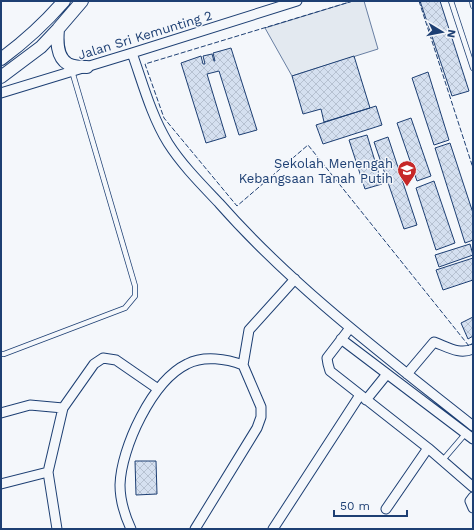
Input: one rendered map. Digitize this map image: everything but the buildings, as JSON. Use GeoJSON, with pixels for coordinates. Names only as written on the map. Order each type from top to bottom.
{"type":"FeatureCollection","features":[{"type":"Feature","properties":{"kind":"main road"},"geometry":{"type":"LineString","coordinates":[[1,59],[15,49],[36,30],[64,1]]}},
{"type":"Feature","properties":{"kind":"main road"},"geometry":{"type":"LineString","coordinates":[[1,77],[41,47],[82,1]]}},
{"type":"Feature","properties":{"kind":"main road"},"geometry":{"type":"LineString","coordinates":[[58,29],[58,47],[64,61],[75,66],[87,67]]}},
{"type":"Feature","properties":{"kind":"street","name":"Jalan Sri Kemunting 2"},"geometry":{"type":"LineString","coordinates":[[1,93],[297,1]]}},
{"type":"Feature","properties":{"kind":"street"},"geometry":{"type":"LineString","coordinates":[[132,53],[152,112],[168,143],[181,161],[244,231],[265,252],[350,328],[473,426]]}},
{"type":"Feature","properties":{"kind":"street"},"geometry":{"type":"LineString","coordinates":[[195,529],[257,428],[261,417],[261,407],[243,366],[249,330],[295,279]]}},
{"type":"Feature","properties":{"kind":"street"},"geometry":{"type":"LineString","coordinates":[[350,328],[327,358],[330,371],[428,448],[473,487]]}},
{"type":"Feature","properties":{"kind":"street"},"geometry":{"type":"LineString","coordinates":[[341,339],[469,436]]}},
{"type":"Feature","properties":{"kind":"street"},"geometry":{"type":"LineString","coordinates":[[408,374],[434,342],[459,352],[466,352],[473,349]]}},
{"type":"Feature","properties":{"kind":"street"},"geometry":{"type":"LineString","coordinates":[[57,529],[48,472],[63,408],[94,364],[104,358],[116,360],[158,389]]}},
{"type":"Feature","properties":{"kind":"street"},"geometry":{"type":"LineString","coordinates":[[131,529],[124,507],[120,486],[122,467],[138,422],[158,389],[174,373],[187,363],[214,359],[230,360],[243,366]]}},
{"type":"Feature","properties":{"kind":"street"},"geometry":{"type":"LineString","coordinates":[[273,529],[363,397],[387,374]]}},
{"type":"Feature","properties":{"kind":"street"},"geometry":{"type":"LineString","coordinates":[[1,412],[30,405],[63,408]]}},
{"type":"Feature","properties":{"kind":"street"},"geometry":{"type":"LineString","coordinates":[[386,509],[428,448]]}},
{"type":"Feature","properties":{"kind":"street"},"geometry":{"type":"LineString","coordinates":[[1,484],[48,472]]}},
{"type":"Feature","properties":{"kind":"street"},"geometry":{"type":"LineString","coordinates":[[473,497],[470,501],[473,508]]}},
{"type":"Feature","properties":{"kind":"lane"},"geometry":{"type":"LineString","coordinates":[[451,1],[473,68]]}},
{"type":"Feature","properties":{"kind":"lane"},"geometry":{"type":"LineString","coordinates":[[472,1],[473,6]]}},
{"type":"Feature","properties":{"kind":"lane"},"geometry":{"type":"LineString","coordinates":[[1,354],[125,308],[135,296],[135,286],[72,71]]}},
{"type":"Feature","properties":{"kind":"lane"},"geometry":{"type":"LineString","coordinates":[[442,461],[469,436]]}},
{"type":"Feature","properties":{"kind":"shaded area"},"geometry":{"type":"Polygon","coordinates":[[[353,1],[364,1],[378,49],[292,76],[265,28],[353,1]]]}},
{"type":"Feature","properties":{"kind":"fence"},"geometry":{"type":"LineString","coordinates":[[353,1],[145,64],[164,118],[237,206],[308,145],[469,346],[473,343]]}},
{"type":"Feature","properties":{"kind":"fence"},"geometry":{"type":"LineString","coordinates":[[419,1],[473,168]]}},
{"type":"Feature","properties":{"kind":"place","name":"Sekolah Menengah Kebangsaan Tanah Putih"},"geometry":{"type":"Point","coordinates":[407,187]}}]}
